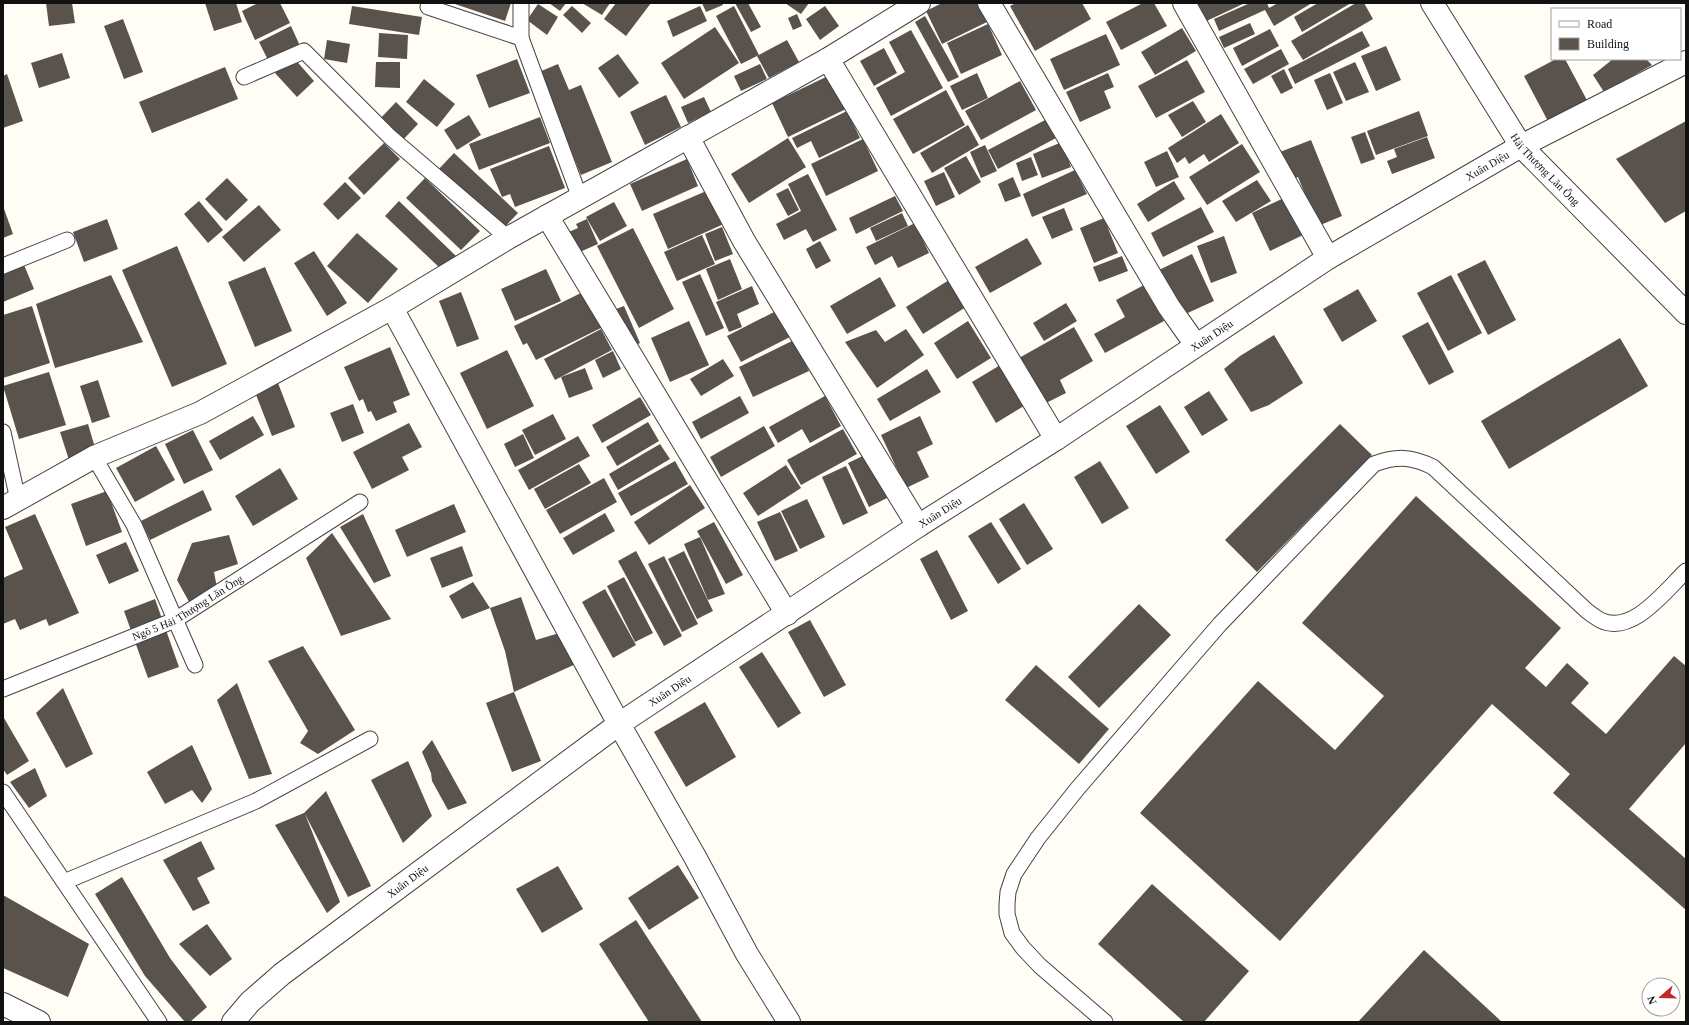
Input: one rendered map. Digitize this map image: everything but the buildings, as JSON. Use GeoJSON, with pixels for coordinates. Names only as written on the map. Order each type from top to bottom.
{"type":"FeatureCollection","features":[{"type":"Feature","properties":{"kind":"street"},"geometry":{"type":"LineString","coordinates":[[10,504],[94,457],[200,413],[392,308],[508,238],[828,59],[918,3]]}},
{"type":"Feature","properties":{"kind":"street"},"geometry":{"type":"LineString","coordinates":[[989,3],[1168,307],[1196,345]]}},
{"type":"Feature","properties":{"kind":"street"},"geometry":{"type":"LineString","coordinates":[[1184,3],[1328,258]]}},
{"type":"Feature","properties":{"kind":"street","name":"Hải Thượng Lãn Ông"},"geometry":{"type":"LineString","coordinates":[[1432,3],[1521,146],[1686,313]]}},
{"type":"Feature","properties":{"kind":"street"},"geometry":{"type":"LineString","coordinates":[[828,59],[1056,439]]}},
{"type":"Feature","properties":{"kind":"street","name":"Xuân Diệu"},"geometry":{"type":"LineString","coordinates":[[233,1022],[250,1002],[282,974],[619,724],[788,614],[918,526],[1056,439],[1328,258],[1521,146],[1686,62]]}},
{"type":"Feature","properties":{"kind":"street"},"geometry":{"type":"LineString","coordinates":[[688,137],[744,241],[918,526]]}},
{"type":"Feature","properties":{"kind":"street"},"geometry":{"type":"LineString","coordinates":[[547,216],[788,614]]}},
{"type":"Feature","properties":{"kind":"street"},"geometry":{"type":"LineString","coordinates":[[392,308],[619,724],[695,857],[747,954],[789,1022]]}},
{"type":"Feature","properties":{"kind":"street"},"geometry":{"type":"LineString","coordinates":[[3,1004],[40,1022]]}},
{"type":"Feature","properties":{"kind":"lane"},"geometry":{"type":"LineString","coordinates":[[522,3],[521,38],[580,198]]}},
{"type":"Feature","properties":{"kind":"lane"},"geometry":{"type":"LineString","coordinates":[[428,7],[521,38]]}},
{"type":"Feature","properties":{"kind":"lane"},"geometry":{"type":"LineString","coordinates":[[244,77],[304,51],[390,137],[508,238]]}},
{"type":"Feature","properties":{"kind":"lane"},"geometry":{"type":"LineString","coordinates":[[3,266],[67,240]]}},
{"type":"Feature","properties":{"kind":"lane"},"geometry":{"type":"LineString","coordinates":[[3,432],[10,504]]}},
{"type":"Feature","properties":{"kind":"lane"},"geometry":{"type":"LineString","coordinates":[[94,457],[134,525],[195,665]]}},
{"type":"Feature","properties":{"kind":"lane"},"geometry":{"type":"LineString","coordinates":[[1105,1022],[1040,966],[1023,948],[1012,933],[1007,914],[1007,904],[1008,892],[1014,874],[1038,838],[1078,788],[1220,624],[1374,464],[1389,458],[1404,457],[1422,461],[1433,467],[1587,611],[1600,620],[1617,623],[1629,621],[1640,616],[1686,571]]}},
{"type":"Feature","properties":{"kind":"lane","name":"Ngõ 5 Hải Thượng Lãn Ông"},"geometry":{"type":"LineString","coordinates":[[3,689],[175,620],[360,502]]}},
{"type":"Feature","properties":{"kind":"lane"},"geometry":{"type":"LineString","coordinates":[[64,882],[256,801],[370,739]]}},
{"type":"Feature","properties":{"kind":"lane"},"geometry":{"type":"LineString","coordinates":[[3,792],[159,1022]]}}]}
